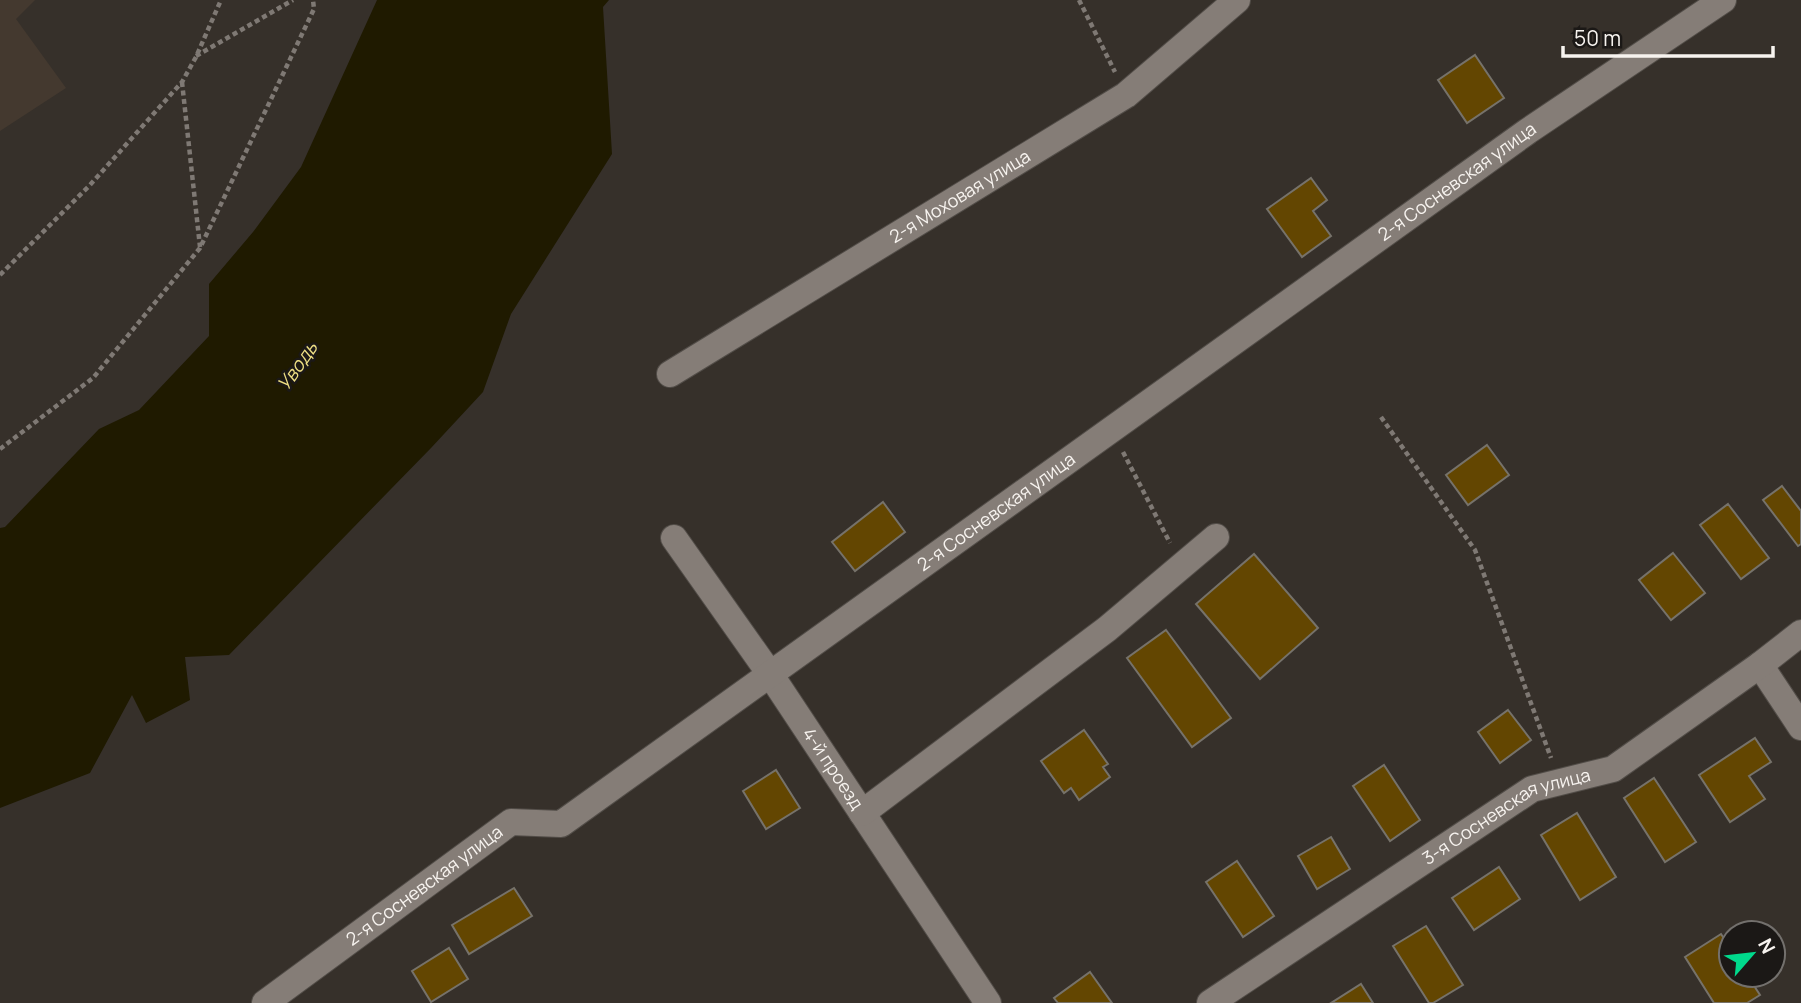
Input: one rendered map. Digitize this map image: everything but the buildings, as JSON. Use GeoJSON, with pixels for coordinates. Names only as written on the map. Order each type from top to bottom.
{"type":"FeatureCollection","features":[{"type":"Feature","properties":{"kind":"street","name":"2-я Моховая улица"},"geometry":{"type":"LineString","coordinates":[[670,373],[1126,95],[1237,0]]}},
{"type":"Feature","properties":{"kind":"street","name":"2-я Сосневская улица"},"geometry":{"type":"LineString","coordinates":[[265,1003],[511,822],[561,824],[1528,131],[1723,0]]}},
{"type":"Feature","properties":{"kind":"street"},"geometry":{"type":"LineString","coordinates":[[862,813],[1107,629],[1216,537]]}},
{"type":"Feature","properties":{"kind":"street","name":"4-й проезд"},"geometry":{"type":"LineString","coordinates":[[674,538],[770,674],[988,1003]]}},
{"type":"Feature","properties":{"kind":"street","name":"3-я Сосневская улица"},"geometry":{"type":"LineString","coordinates":[[1210,1003],[1532,789],[1613,769],[1801,633]]}},
{"type":"Feature","properties":{"kind":"street"},"geometry":{"type":"LineString","coordinates":[[1760,665],[1801,727]]}},
{"type":"Feature","properties":{"kind":"path"},"geometry":{"type":"LineString","coordinates":[[0,275],[90,185],[182,82],[221,0]]}},
{"type":"Feature","properties":{"kind":"path"},"geometry":{"type":"LineString","coordinates":[[196,57],[293,0]]}},
{"type":"Feature","properties":{"kind":"path"},"geometry":{"type":"LineString","coordinates":[[0,449],[93,378],[200,248],[314,9],[313,0]]}},
{"type":"Feature","properties":{"kind":"path"},"geometry":{"type":"LineString","coordinates":[[1079,0],[1126,95]]}},
{"type":"Feature","properties":{"kind":"path"},"geometry":{"type":"LineString","coordinates":[[182,82],[200,248]]}},
{"type":"Feature","properties":{"kind":"path"},"geometry":{"type":"LineString","coordinates":[[1381,417],[1475,550],[1560,782]]}},
{"type":"Feature","properties":{"kind":"path"},"geometry":{"type":"LineString","coordinates":[[1112,429],[1182,566]]}},
{"type":"Feature","properties":{"kind":"shaded area"},"geometry":{"type":"Polygon","coordinates":[[[0,0],[35,0],[16,19],[66,88],[0,131],[0,0]]]}},
{"type":"Feature","properties":{"kind":"water","name":"Уводь"},"geometry":{"type":"Polygon","coordinates":[[[377,0],[609,0],[603,7],[612,154],[511,314],[483,392],[431,448],[229,655],[185,657],[190,700],[146,723],[132,695],[90,773],[0,808],[0,528],[5,527],[99,429],[139,410],[209,336],[209,284],[253,232],[301,167],[377,0]]]}}]}
